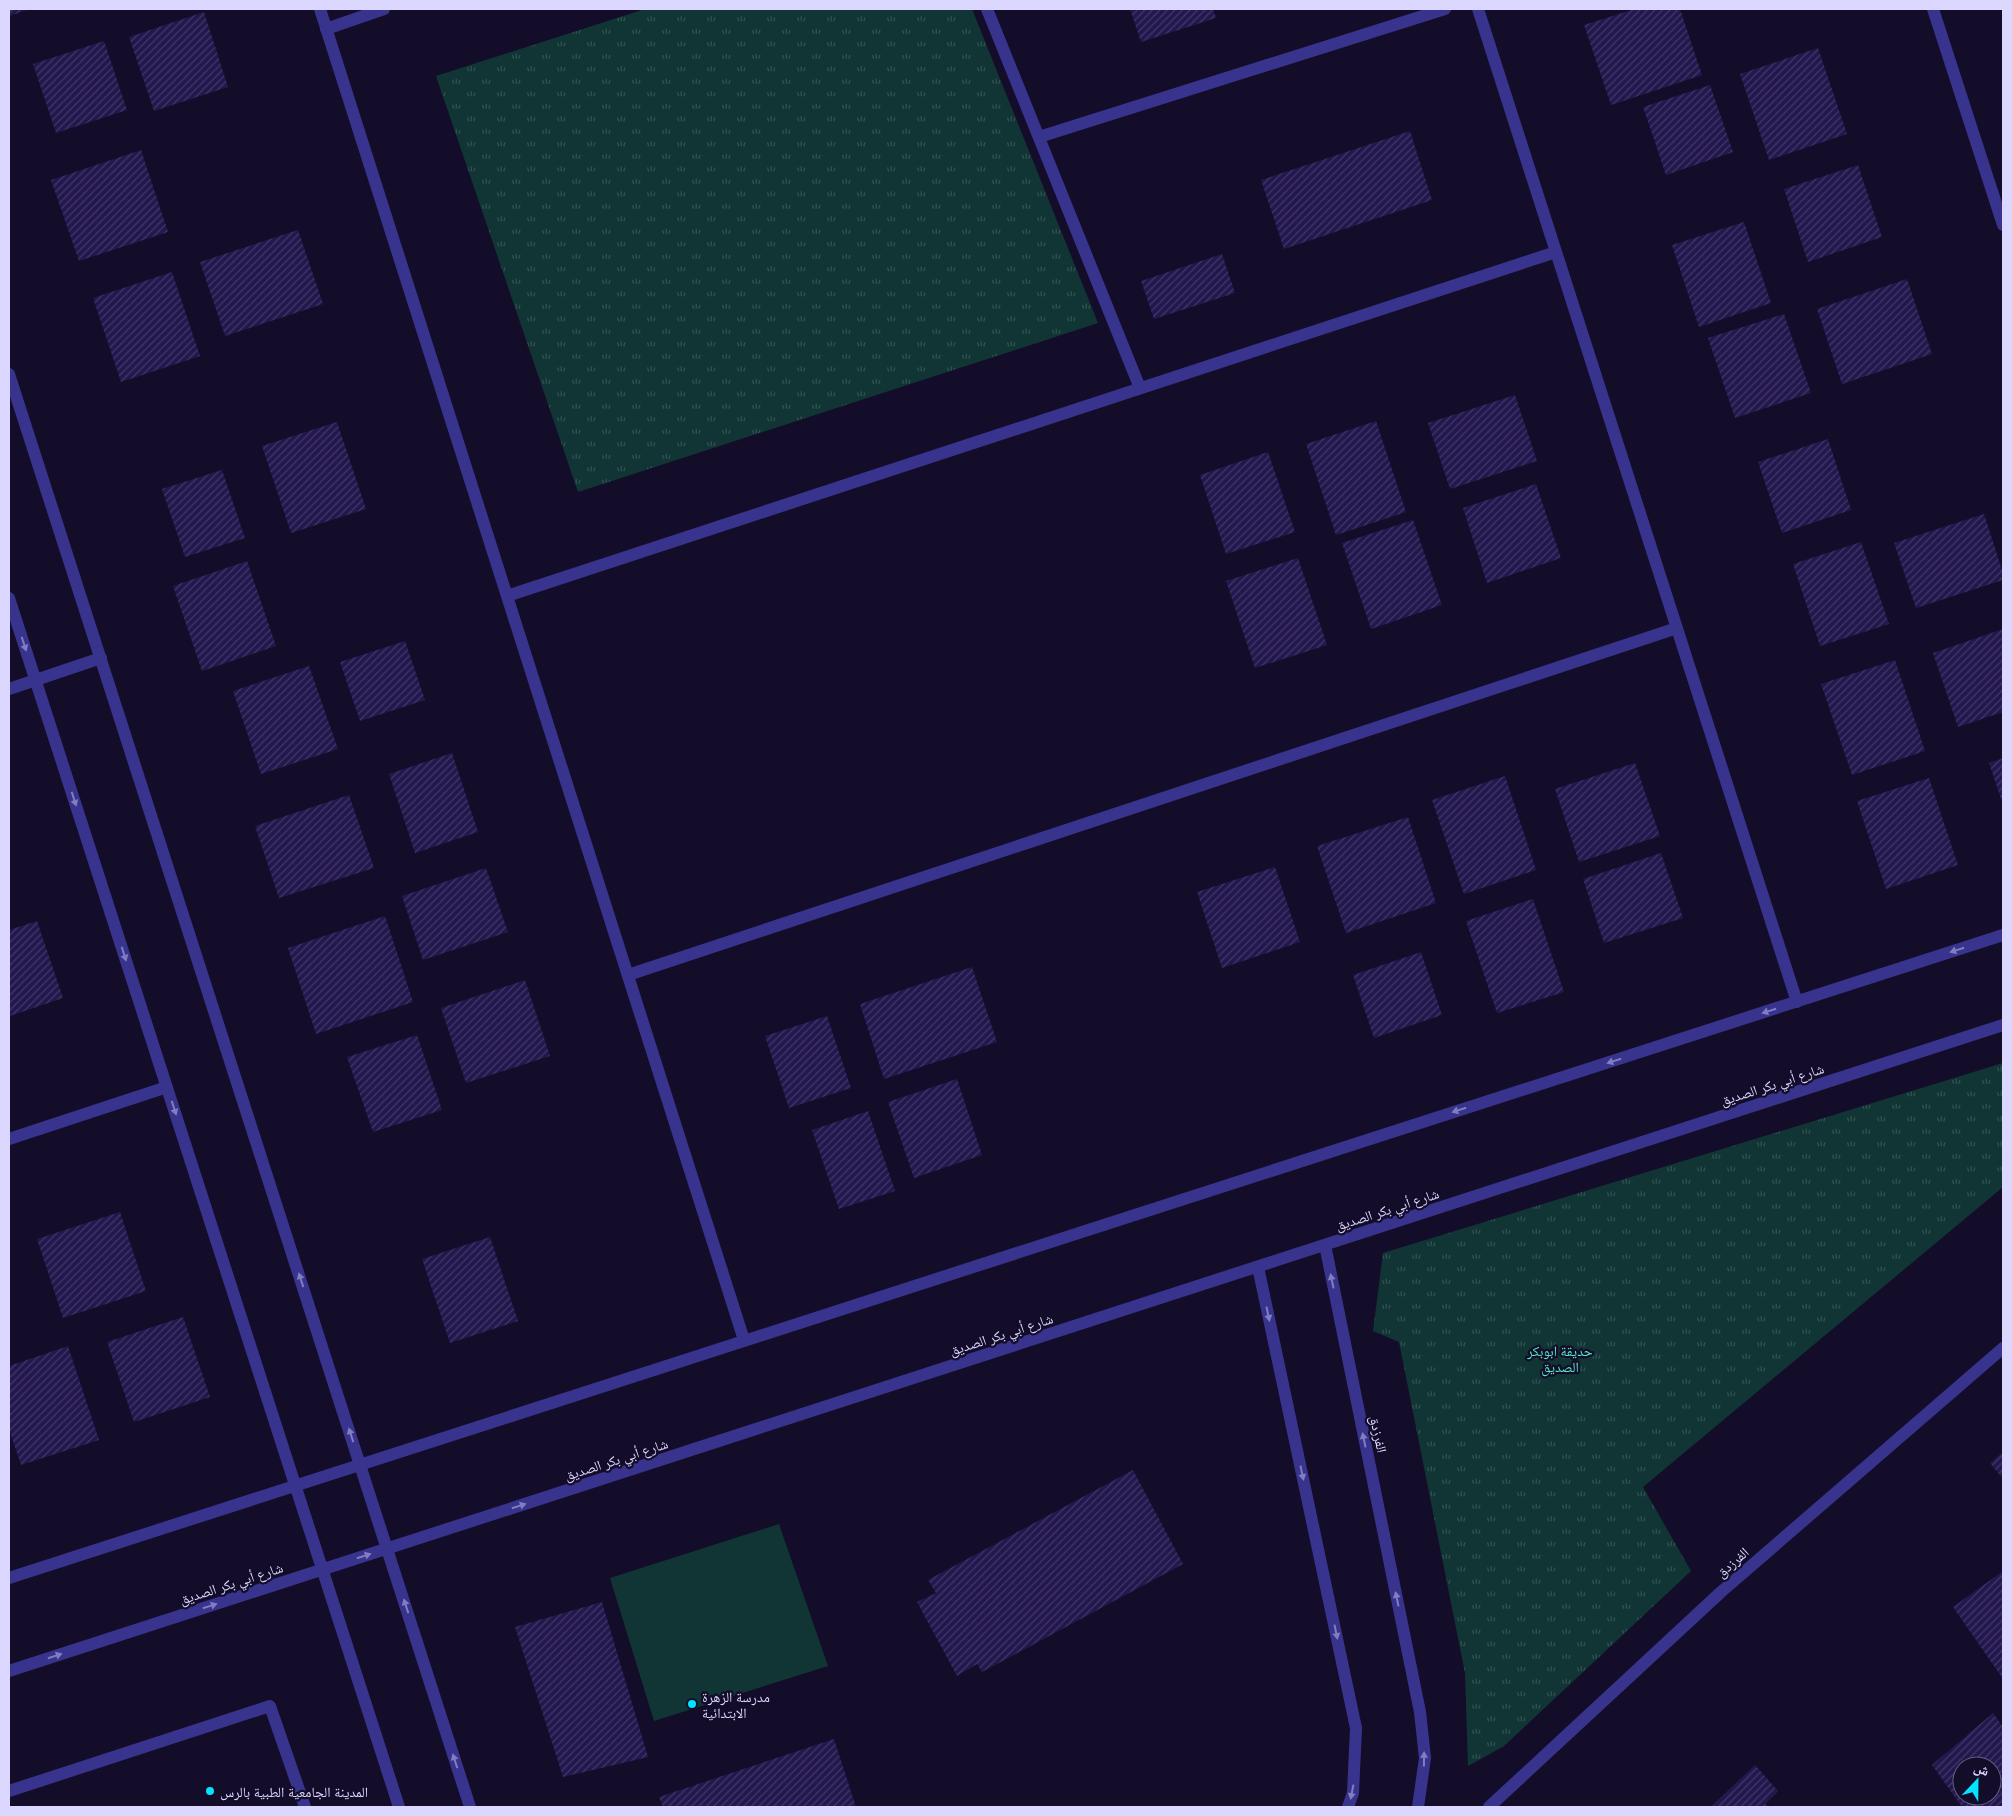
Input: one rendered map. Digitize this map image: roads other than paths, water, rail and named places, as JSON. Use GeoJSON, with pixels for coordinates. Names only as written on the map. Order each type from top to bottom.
{"type":"FeatureCollection","features":[{"type":"Feature","properties":{"kind":"street"},"geometry":{"type":"LineString","coordinates":[[320,9],[744,1340]]}},
{"type":"Feature","properties":{"kind":"street"},"geometry":{"type":"LineString","coordinates":[[326,29],[384,9]]}},
{"type":"Feature","properties":{"kind":"street"},"geometry":{"type":"LineString","coordinates":[[988,9],[1140,388]]}},
{"type":"Feature","properties":{"kind":"street"},"geometry":{"type":"LineString","coordinates":[[1039,137],[1445,9]]}},
{"type":"Feature","properties":{"kind":"street"},"geometry":{"type":"LineString","coordinates":[[1478,9],[1797,1002]]}},
{"type":"Feature","properties":{"kind":"street"},"geometry":{"type":"LineString","coordinates":[[1933,9],[2003,225]]}},
{"type":"Feature","properties":{"kind":"street"},"geometry":{"type":"LineString","coordinates":[[507,596],[1556,252]]}},
{"type":"Feature","properties":{"kind":"street"},"geometry":{"type":"LineString","coordinates":[[9,374],[470,1807]]}},
{"type":"Feature","properties":{"kind":"street"},"geometry":{"type":"LineString","coordinates":[[9,598],[399,1807]]}},
{"type":"Feature","properties":{"kind":"street"},"geometry":{"type":"LineString","coordinates":[[628,976],[1677,628]]}},
{"type":"Feature","properties":{"kind":"street"},"geometry":{"type":"LineString","coordinates":[[9,689],[100,658]]}},
{"type":"Feature","properties":{"kind":"street"},"geometry":{"type":"LineString","coordinates":[[9,1578],[2003,935]]}},
{"type":"Feature","properties":{"kind":"street","name":"شارع أبي بكر الصديق"},"geometry":{"type":"LineString","coordinates":[[9,1671],[2003,1025]]}},
{"type":"Feature","properties":{"kind":"street"},"geometry":{"type":"LineString","coordinates":[[9,1139],[167,1087]]}},
{"type":"Feature","properties":{"kind":"street","name":"الفرزدق"},"geometry":{"type":"LineString","coordinates":[[1324,1245],[1420,1712],[1425,1758],[1418,1807]]}},
{"type":"Feature","properties":{"kind":"street"},"geometry":{"type":"LineString","coordinates":[[1258,1267],[1356,1728],[1353,1793],[1348,1807]]}},
{"type":"Feature","properties":{"kind":"street","name":"الفرزدق"},"geometry":{"type":"LineString","coordinates":[[1489,1807],[1721,1592],[2003,1348]]}},
{"type":"Feature","properties":{"kind":"street"},"geometry":{"type":"LineString","coordinates":[[9,1790],[270,1706],[305,1807]]}},
{"type":"Feature","properties":{"kind":"place","name":"مدرسة الزهرة الابتدائية"},"geometry":{"type":"Point","coordinates":[692,1704]}},
{"type":"Feature","properties":{"kind":"place","name":"المدينة الجامعية الطبية بالرس"},"geometry":{"type":"Point","coordinates":[210,1791]}},
{"type":"Feature","properties":{"kind":"park label","name":"حديقة ابوبكر الصديق"},"geometry":{"type":"Point","coordinates":[1560,1358]}}]}
